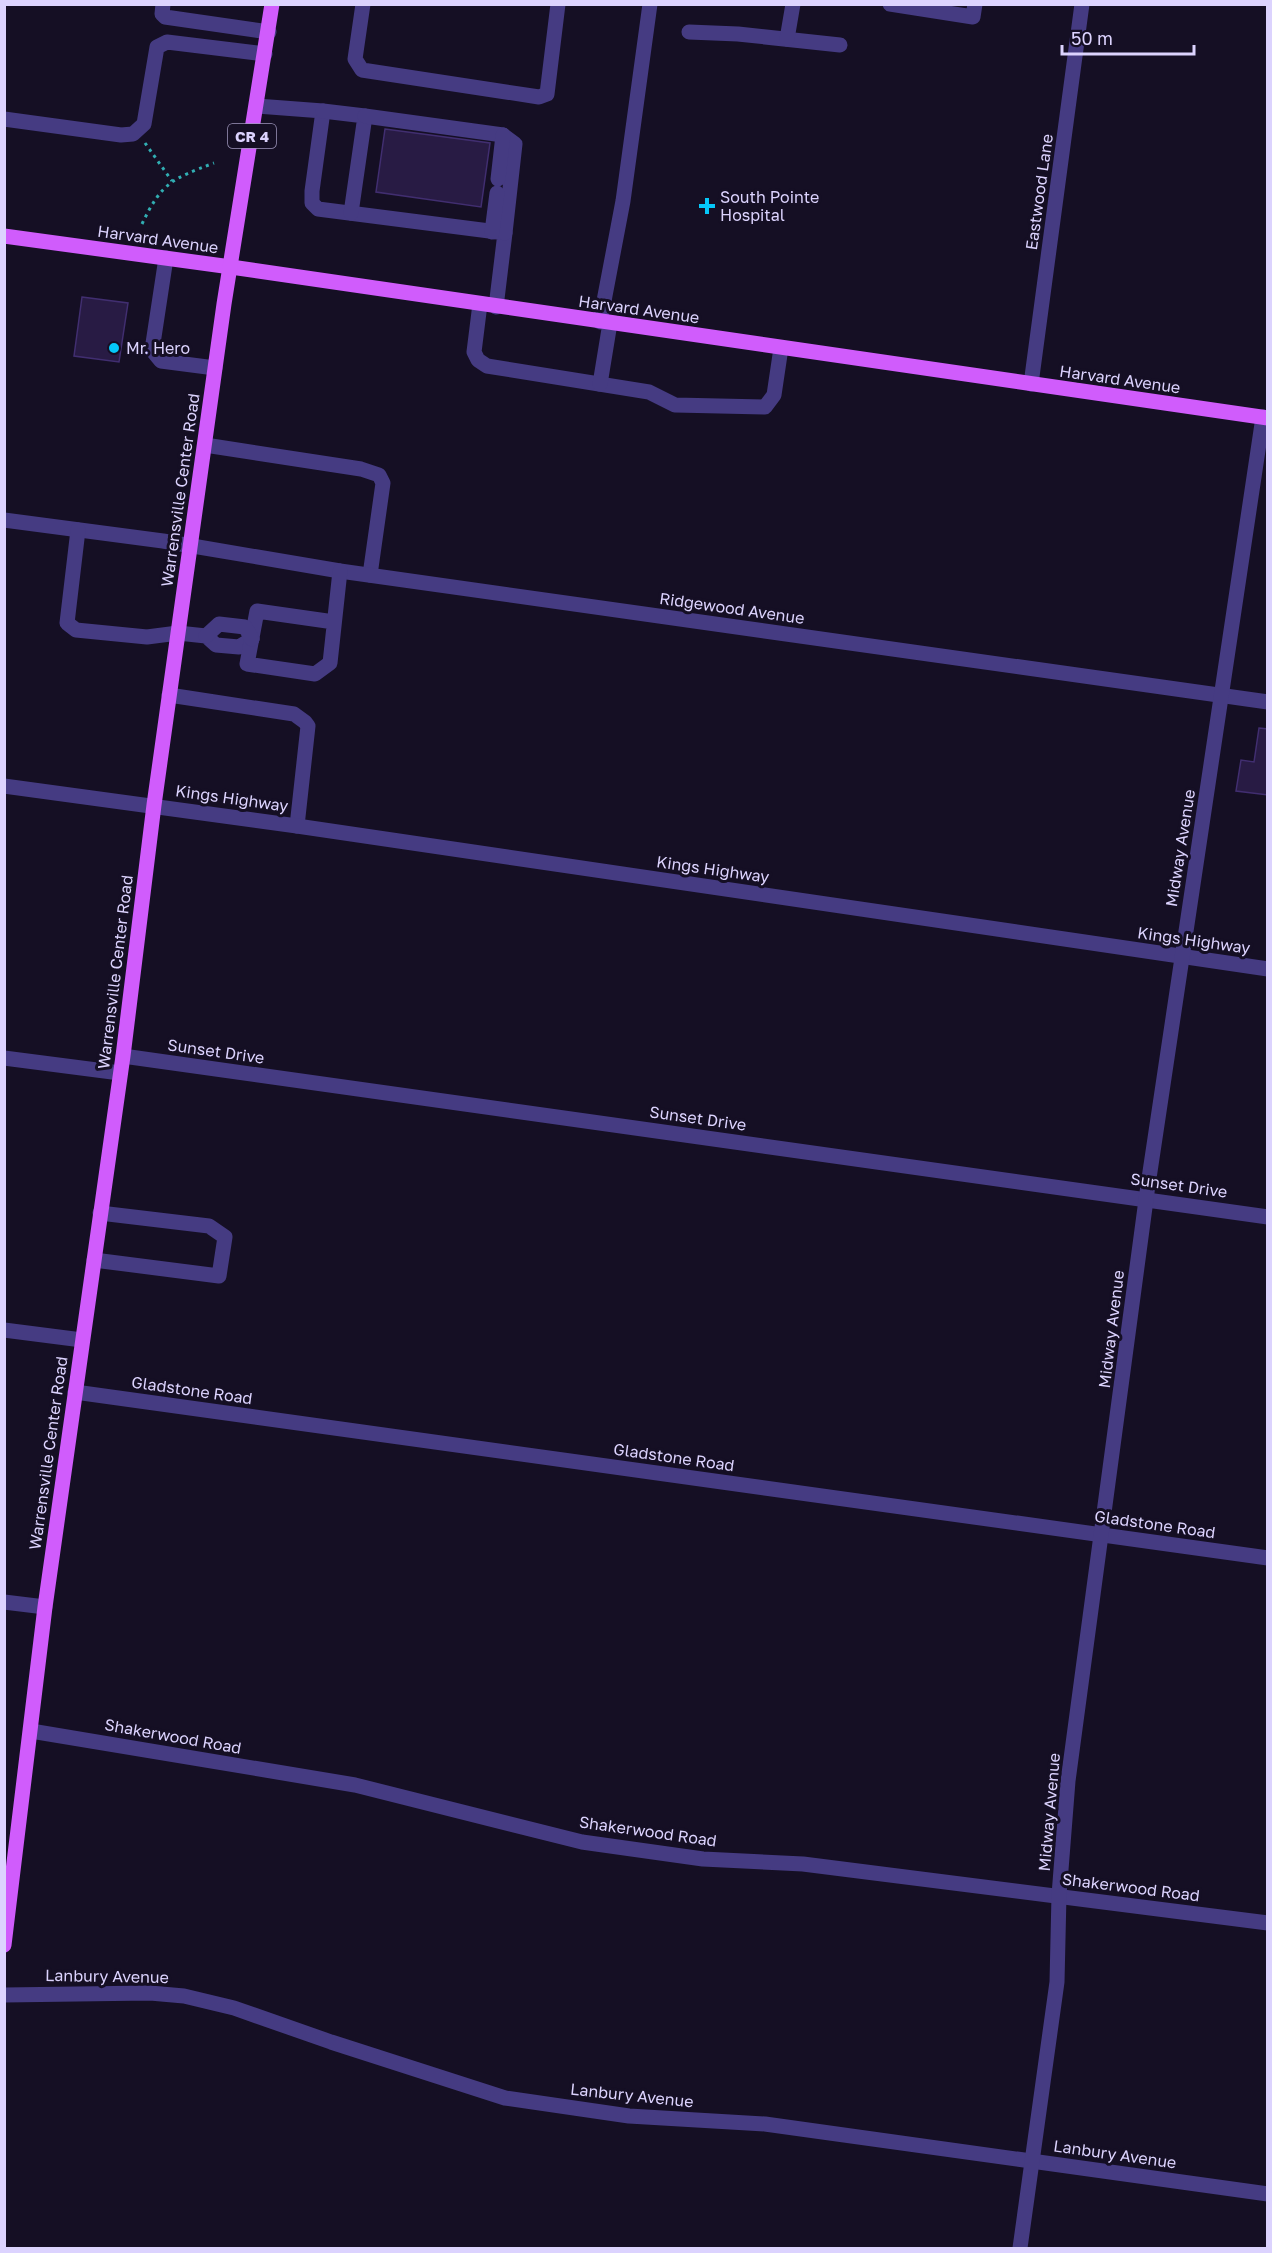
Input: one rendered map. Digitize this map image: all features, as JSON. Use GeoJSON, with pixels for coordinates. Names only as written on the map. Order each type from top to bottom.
{"type":"FeatureCollection","features":[{"type":"Feature","properties":{"kind":"main road","name":"Warrensville Center Road"},"geometry":{"type":"LineString","coordinates":[[4,1945],[8,1889],[31,1731],[45,1607],[123,1056],[169,695],[215,368],[272,4]]}},
{"type":"Feature","properties":{"kind":"main road","name":"Harvard Avenue"},"geometry":{"type":"LineString","coordinates":[[4,236],[1265,417]]}},
{"type":"Feature","properties":{"kind":"street"},"geometry":{"type":"LineString","coordinates":[[163,4],[162,14],[165,17],[269,32]]}},
{"type":"Feature","properties":{"kind":"street"},"geometry":{"type":"LineString","coordinates":[[363,4],[355,59],[362,70],[539,97],[547,93],[558,4]]}},
{"type":"Feature","properties":{"kind":"street"},"geometry":{"type":"LineString","coordinates":[[600,384],[605,323],[650,4]]}},
{"type":"Feature","properties":{"kind":"street"},"geometry":{"type":"LineString","coordinates":[[788,39],[792,4]]}},
{"type":"Feature","properties":{"kind":"street"},"geometry":{"type":"LineString","coordinates":[[890,4],[973,17],[975,4]]}},
{"type":"Feature","properties":{"kind":"street","name":"Eastwood Lane"},"geometry":{"type":"LineString","coordinates":[[1031,384],[1082,4]]}},
{"type":"Feature","properties":{"kind":"street"},"geometry":{"type":"LineString","coordinates":[[689,33],[738,34],[840,45]]}},
{"type":"Feature","properties":{"kind":"street"},"geometry":{"type":"LineString","coordinates":[[4,118],[121,135],[133,134],[144,124],[157,47],[167,42],[265,54]]}},
{"type":"Feature","properties":{"kind":"street"},"geometry":{"type":"LineString","coordinates":[[257,106],[323,111],[503,135],[515,144],[499,233]]}},
{"type":"Feature","properties":{"kind":"street"},"geometry":{"type":"LineString","coordinates":[[323,111],[312,203],[318,209],[499,233]]}},
{"type":"Feature","properties":{"kind":"street"},"geometry":{"type":"LineString","coordinates":[[351,213],[365,116]]}},
{"type":"Feature","properties":{"kind":"street"},"geometry":{"type":"LineString","coordinates":[[496,307],[498,186],[503,135]]}},
{"type":"Feature","properties":{"kind":"street"},"geometry":{"type":"LineString","coordinates":[[166,258],[152,350],[161,361],[215,368]]}},
{"type":"Feature","properties":{"kind":"street"},"geometry":{"type":"LineString","coordinates":[[480,304],[474,352],[478,360],[487,366],[649,392],[675,405],[765,407],[774,395],[781,348]]}},
{"type":"Feature","properties":{"kind":"street","name":"Midway Avenue"},"geometry":{"type":"LineString","coordinates":[[1020,2248],[1057,1982],[1059,1896],[1068,1781],[1181,957],[1265,417]]}},
{"type":"Feature","properties":{"kind":"street"},"geometry":{"type":"LineString","coordinates":[[205,445],[361,469],[379,475],[383,483],[370,575]]}},
{"type":"Feature","properties":{"kind":"street","name":"Ridgewood Avenue"},"geometry":{"type":"LineString","coordinates":[[4,520],[340,571],[1268,702]]}},
{"type":"Feature","properties":{"kind":"street"},"geometry":{"type":"LineString","coordinates":[[78,530],[67,623],[76,630],[147,637],[178,633],[206,636],[216,645],[239,647],[252,639]]}},
{"type":"Feature","properties":{"kind":"street"},"geometry":{"type":"LineString","coordinates":[[334,622],[257,611],[247,664],[315,674],[330,663],[340,571]]}},
{"type":"Feature","properties":{"kind":"street"},"geometry":{"type":"LineString","coordinates":[[206,636],[219,624],[245,627],[252,639]]}},
{"type":"Feature","properties":{"kind":"street"},"geometry":{"type":"LineString","coordinates":[[169,695],[294,714],[305,722],[308,726],[297,826]]}},
{"type":"Feature","properties":{"kind":"street","name":"Kings Highway"},"geometry":{"type":"LineString","coordinates":[[4,786],[154,805],[1268,969]]}},
{"type":"Feature","properties":{"kind":"street","name":"Sunset Drive"},"geometry":{"type":"LineString","coordinates":[[123,1056],[1268,1216]]}},
{"type":"Feature","properties":{"kind":"street"},"geometry":{"type":"LineString","coordinates":[[4,1058],[120,1073]]}},
{"type":"Feature","properties":{"kind":"street"},"geometry":{"type":"LineString","coordinates":[[94,1260],[219,1276],[225,1237],[209,1226],[100,1213]]}},
{"type":"Feature","properties":{"kind":"street"},"geometry":{"type":"LineString","coordinates":[[4,1330],[82,1340]]}},
{"type":"Feature","properties":{"kind":"street","name":"Gladstone Road"},"geometry":{"type":"LineString","coordinates":[[75,1392],[1268,1558]]}},
{"type":"Feature","properties":{"kind":"street"},"geometry":{"type":"LineString","coordinates":[[4,1602],[45,1607]]}},
{"type":"Feature","properties":{"kind":"street","name":"Shakerwood Road"},"geometry":{"type":"LineString","coordinates":[[31,1731],[355,1785],[582,1842],[703,1859],[803,1864],[1268,1923]]}},
{"type":"Feature","properties":{"kind":"street","name":"Lanbury Avenue"},"geometry":{"type":"LineString","coordinates":[[4,1995],[150,1993],[184,1996],[234,2008],[331,2043],[505,2098],[629,2116],[765,2124],[1268,2194]]}},
{"type":"Feature","properties":{"kind":"path"},"geometry":{"type":"LineString","coordinates":[[137,131],[172,181]]}},
{"type":"Feature","properties":{"kind":"path"},"geometry":{"type":"LineString","coordinates":[[142,224],[154,199],[172,181],[214,163]]}},
{"type":"Feature","properties":{"kind":"building"},"geometry":{"type":"Polygon","coordinates":[[[385,129],[490,143],[481,207],[376,192],[385,129]]]}},
{"type":"Feature","properties":{"kind":"building"},"geometry":{"type":"Polygon","coordinates":[[[82,297],[128,303],[119,362],[74,356],[82,297]]]}},
{"type":"Feature","properties":{"kind":"building"},"geometry":{"type":"Polygon","coordinates":[[[1259,728],[1268,729],[1268,795],[1236,791],[1241,760],[1254,762],[1259,728]]]}},
{"type":"Feature","properties":{"kind":"place","name":"South Pointe Hospital"},"geometry":{"type":"Point","coordinates":[707,206]}},
{"type":"Feature","properties":{"kind":"place","name":"Mr. Hero"},"geometry":{"type":"Point","coordinates":[114,348]}}]}
